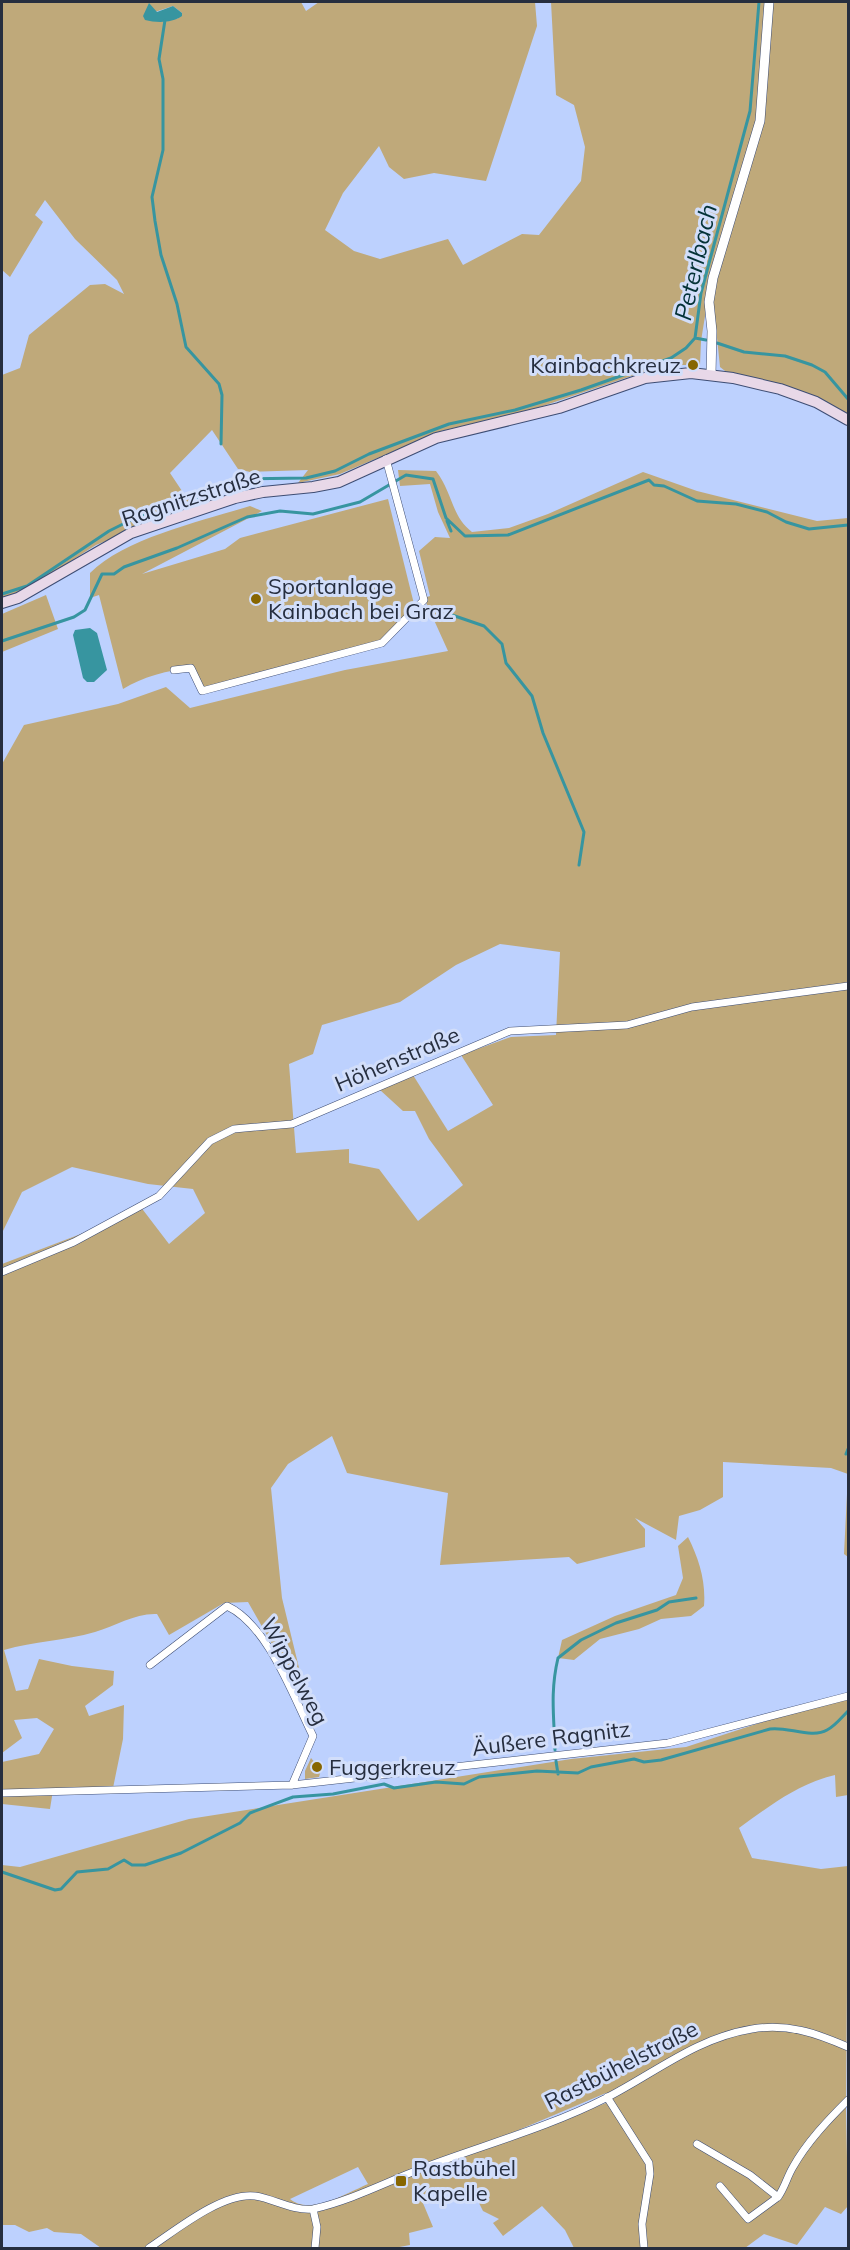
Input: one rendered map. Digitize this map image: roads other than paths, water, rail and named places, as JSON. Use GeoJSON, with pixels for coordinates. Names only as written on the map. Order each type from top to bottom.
{"type":"FeatureCollection","features":[{"type":"Feature","properties":{"kind":"main road","name":"Ragnitzstraße"},"geometry":{"type":"LineString","coordinates":[[2,603],[18,598],[130,533],[235,498],[339,482],[436,438],[559,408],[645,378],[671,374],[711,375],[780,389],[816,402],[849,420]]}},
{"type":"Feature","properties":{"kind":"street"},"geometry":{"type":"LineString","coordinates":[[711,375],[712,331],[709,302],[713,278],[760,121],[769,2]]}},
{"type":"Feature","properties":{"kind":"street"},"geometry":{"type":"LineString","coordinates":[[174,670],[191,668],[202,691],[382,643],[424,600],[386,459]]}},
{"type":"Feature","properties":{"kind":"street","name":"Höhenstraße"},"geometry":{"type":"LineString","coordinates":[[2,1272],[74,1242],[159,1196],[210,1141],[234,1129],[292,1124],[510,1031],[627,1025],[692,1007],[849,986]]}},
{"type":"Feature","properties":{"kind":"street","name":"Wippelweg"},"geometry":{"type":"LineString","coordinates":[[150,1665],[227,1606],[242,1613],[261,1635],[313,1736],[292,1785]]}},
{"type":"Feature","properties":{"kind":"street","name":"Äußere Ragnitz"},"geometry":{"type":"LineString","coordinates":[[2,1792],[292,1785],[668,1743],[849,1696]]}},
{"type":"Feature","properties":{"kind":"street","name":"Rastbühelstraße"},"geometry":{"type":"LineString","coordinates":[[149,2248],[217,2205],[234,2198],[253,2196],[291,2207],[313,2209],[531,2130],[606,2097],[687,2050],[738,2031],[787,2027],[803,2029],[849,2047]]}},
{"type":"Feature","properties":{"kind":"street"},"geometry":{"type":"LineString","coordinates":[[606,2097],[649,2163],[650,2174],[642,2224],[644,2248]]}},
{"type":"Feature","properties":{"kind":"street"},"geometry":{"type":"LineString","coordinates":[[720,2186],[748,2219],[778,2197],[786,2186],[792,2168],[812,2139],[849,2100]]}},
{"type":"Feature","properties":{"kind":"street"},"geometry":{"type":"LineString","coordinates":[[697,2144],[750,2175],[778,2197]]}},
{"type":"Feature","properties":{"kind":"street"},"geometry":{"type":"LineString","coordinates":[[313,2209],[317,2227],[315,2248]]}},
{"type":"Feature","properties":{"kind":"waterway","name":"Peterlbach"},"geometry":{"type":"LineString","coordinates":[[239,479],[306,478],[335,471],[369,454],[449,424],[515,410],[581,390],[671,358],[686,348],[695,338],[701,293],[750,111],[759,2]]}},
{"type":"Feature","properties":{"kind":"waterway"},"geometry":{"type":"LineString","coordinates":[[165,20],[159,59],[163,79],[163,150],[152,197],[155,221],[161,255],[177,304],[186,347],[219,384],[222,395],[221,444]]}},
{"type":"Feature","properties":{"kind":"waterway"},"geometry":{"type":"LineString","coordinates":[[695,338],[706,340]]}},
{"type":"Feature","properties":{"kind":"waterway"},"geometry":{"type":"LineString","coordinates":[[717,343],[744,352],[785,356],[812,365],[825,372],[848,399]]}},
{"type":"Feature","properties":{"kind":"waterway"},"geometry":{"type":"LineString","coordinates":[[2,641],[74,617],[85,610],[102,574],[114,574],[124,567],[177,548],[247,517],[280,511],[313,514],[360,502],[406,475],[433,479],[446,518],[465,536],[508,535],[649,480],[654,485],[664,486],[697,501],[736,504],[767,512],[786,522],[809,529],[848,525]]}},
{"type":"Feature","properties":{"kind":"waterway","name":"Peterlbach"},"geometry":{"type":"LineString","coordinates":[[2,594],[27,586],[109,531],[141,515],[163,514],[198,499],[223,483]]}},
{"type":"Feature","properties":{"kind":"waterway"},"geometry":{"type":"LineString","coordinates":[[447,521],[451,531]]}},
{"type":"Feature","properties":{"kind":"waterway"},"geometry":{"type":"LineString","coordinates":[[452,615],[484,626],[502,644],[506,663],[532,696],[543,733],[584,832],[579,865]]}},
{"type":"Feature","properties":{"kind":"waterway"},"geometry":{"type":"LineString","coordinates":[[846,1454],[848,1449]]}},
{"type":"Feature","properties":{"kind":"waterway"},"geometry":{"type":"LineString","coordinates":[[555,1750],[553,1693],[558,1658],[581,1640],[616,1623],[657,1610],[669,1602],[696,1598]]}},
{"type":"Feature","properties":{"kind":"waterway"},"geometry":{"type":"LineString","coordinates":[[2,1872],[55,1890],[61,1889],[77,1872],[108,1869],[124,1860],[132,1865],[145,1865],[181,1853],[240,1823],[250,1813],[293,1797],[333,1794],[384,1784],[394,1788],[436,1782],[464,1784],[479,1777],[537,1771],[578,1773],[591,1767],[634,1759],[644,1762],[661,1760],[770,1729],[807,1733],[821,1732],[833,1726],[848,1711]]}},
{"type":"Feature","properties":{"kind":"waterway"},"geometry":{"type":"LineString","coordinates":[[556,1761],[558,1774]]}},
{"type":"Feature","properties":{"kind":"place","name":"Kainbachkreuz"},"geometry":{"type":"Point","coordinates":[693,365]}},
{"type":"Feature","properties":{"kind":"place","name":"Sportanlage Kainbach bei Graz"},"geometry":{"type":"Point","coordinates":[256,599]}},
{"type":"Feature","properties":{"kind":"place","name":"Fuggerkreuz"},"geometry":{"type":"Point","coordinates":[317,1767]}},
{"type":"Feature","properties":{"kind":"place","name":"Rastbühel Kapelle"},"geometry":{"type":"Point","coordinates":[401,2181]}}]}
